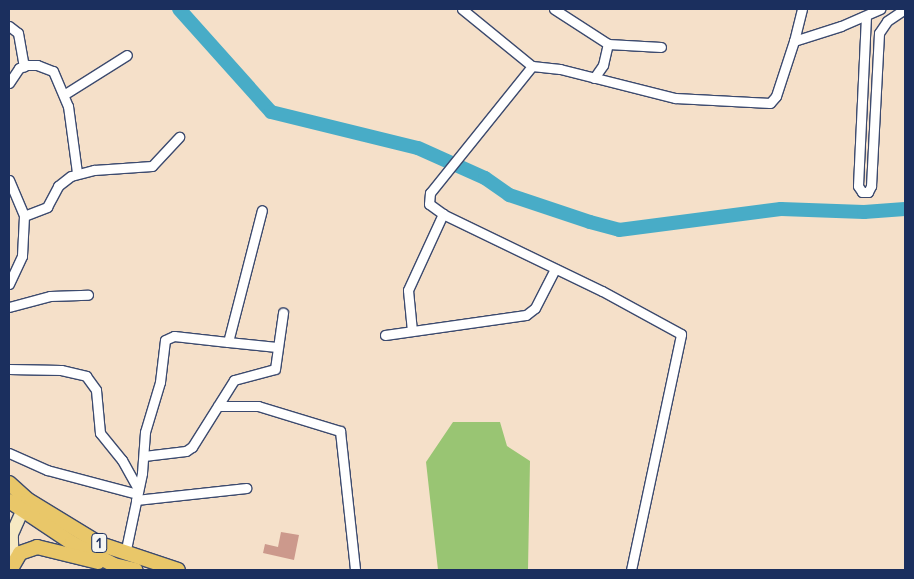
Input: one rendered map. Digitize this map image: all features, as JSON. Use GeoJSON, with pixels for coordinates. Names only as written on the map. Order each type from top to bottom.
{"type":"FeatureCollection","features":[{"type":"Feature","properties":{"kind":"main road","name":"1"},"geometry":{"type":"LineString","coordinates":[[9,483],[24,506],[114,565],[135,570]]}},
{"type":"Feature","properties":{"kind":"main road","name":"1"},"geometry":{"type":"LineString","coordinates":[[9,501],[24,506],[125,554],[178,570]]}},
{"type":"Feature","properties":{"kind":"main road"},"geometry":{"type":"LineString","coordinates":[[11,566],[12,534],[24,506]]}},
{"type":"Feature","properties":{"kind":"main road"},"geometry":{"type":"LineString","coordinates":[[11,566],[20,553],[37,547],[114,565]]}},
{"type":"Feature","properties":{"kind":"street"},"geometry":{"type":"LineString","coordinates":[[462,9],[532,66],[594,78],[675,98],[770,103],[776,96],[802,9]]}},
{"type":"Feature","properties":{"kind":"street"},"geometry":{"type":"LineString","coordinates":[[554,9],[608,44],[661,47]]}},
{"type":"Feature","properties":{"kind":"street"},"geometry":{"type":"LineString","coordinates":[[794,41],[866,16],[880,9]]}},
{"type":"Feature","properties":{"kind":"street"},"geometry":{"type":"LineString","coordinates":[[866,16],[858,186],[865,192],[871,186],[879,33],[881,27],[894,12],[905,9]]}},
{"type":"Feature","properties":{"kind":"street"},"geometry":{"type":"LineString","coordinates":[[9,26],[18,33],[24,66]]}},
{"type":"Feature","properties":{"kind":"street"},"geometry":{"type":"LineString","coordinates":[[594,78],[603,65],[608,44]]}},
{"type":"Feature","properties":{"kind":"street"},"geometry":{"type":"LineString","coordinates":[[65,94],[127,55]]}},
{"type":"Feature","properties":{"kind":"street"},"geometry":{"type":"LineString","coordinates":[[9,83],[24,66],[37,64],[52,71],[65,94],[77,173]]}},
{"type":"Feature","properties":{"kind":"street"},"geometry":{"type":"LineString","coordinates":[[532,66],[428,200],[431,207],[443,214],[681,334],[631,570]]}},
{"type":"Feature","properties":{"kind":"street"},"geometry":{"type":"LineString","coordinates":[[24,216],[47,207],[58,186],[77,173],[152,166],[179,137]]}},
{"type":"Feature","properties":{"kind":"street"},"geometry":{"type":"LineString","coordinates":[[9,180],[24,216],[22,256],[9,284]]}},
{"type":"Feature","properties":{"kind":"street"},"geometry":{"type":"LineString","coordinates":[[228,342],[262,210]]}},
{"type":"Feature","properties":{"kind":"street"},"geometry":{"type":"LineString","coordinates":[[412,331],[408,290],[443,214]]}},
{"type":"Feature","properties":{"kind":"street"},"geometry":{"type":"LineString","coordinates":[[385,336],[517,317],[532,312],[555,269]]}},
{"type":"Feature","properties":{"kind":"street"},"geometry":{"type":"LineString","coordinates":[[9,307],[50,296],[88,295]]}},
{"type":"Feature","properties":{"kind":"street"},"geometry":{"type":"LineString","coordinates":[[144,456],[186,451],[234,380],[275,369],[278,365],[277,347],[283,313]]}},
{"type":"Feature","properties":{"kind":"street"},"geometry":{"type":"LineString","coordinates":[[125,554],[144,456],[145,432],[160,382],[165,340],[174,336],[277,347]]}},
{"type":"Feature","properties":{"kind":"street"},"geometry":{"type":"LineString","coordinates":[[9,369],[61,370],[86,376],[96,390],[100,433],[122,460],[137,494]]}},
{"type":"Feature","properties":{"kind":"street"},"geometry":{"type":"LineString","coordinates":[[218,406],[258,406],[340,431],[355,570]]}},
{"type":"Feature","properties":{"kind":"street"},"geometry":{"type":"LineString","coordinates":[[9,453],[48,470],[137,494],[246,488]]}},
{"type":"Feature","properties":{"kind":"green space"},"geometry":{"type":"Polygon","coordinates":[[[453,422],[500,422],[507,446],[530,461],[528,570],[438,570],[426,462],[453,422]]]}},
{"type":"Feature","properties":{"kind":"building"},"geometry":{"type":"Polygon","coordinates":[[[281,532],[299,535],[294,560],[263,553],[265,544],[278,547],[281,532]]]}},
{"type":"Feature","properties":{"kind":"waterway"},"geometry":{"type":"LineString","coordinates":[[179,9],[271,112],[418,148],[485,178],[509,195],[619,230],[781,209],[864,212],[905,209]]}}]}
